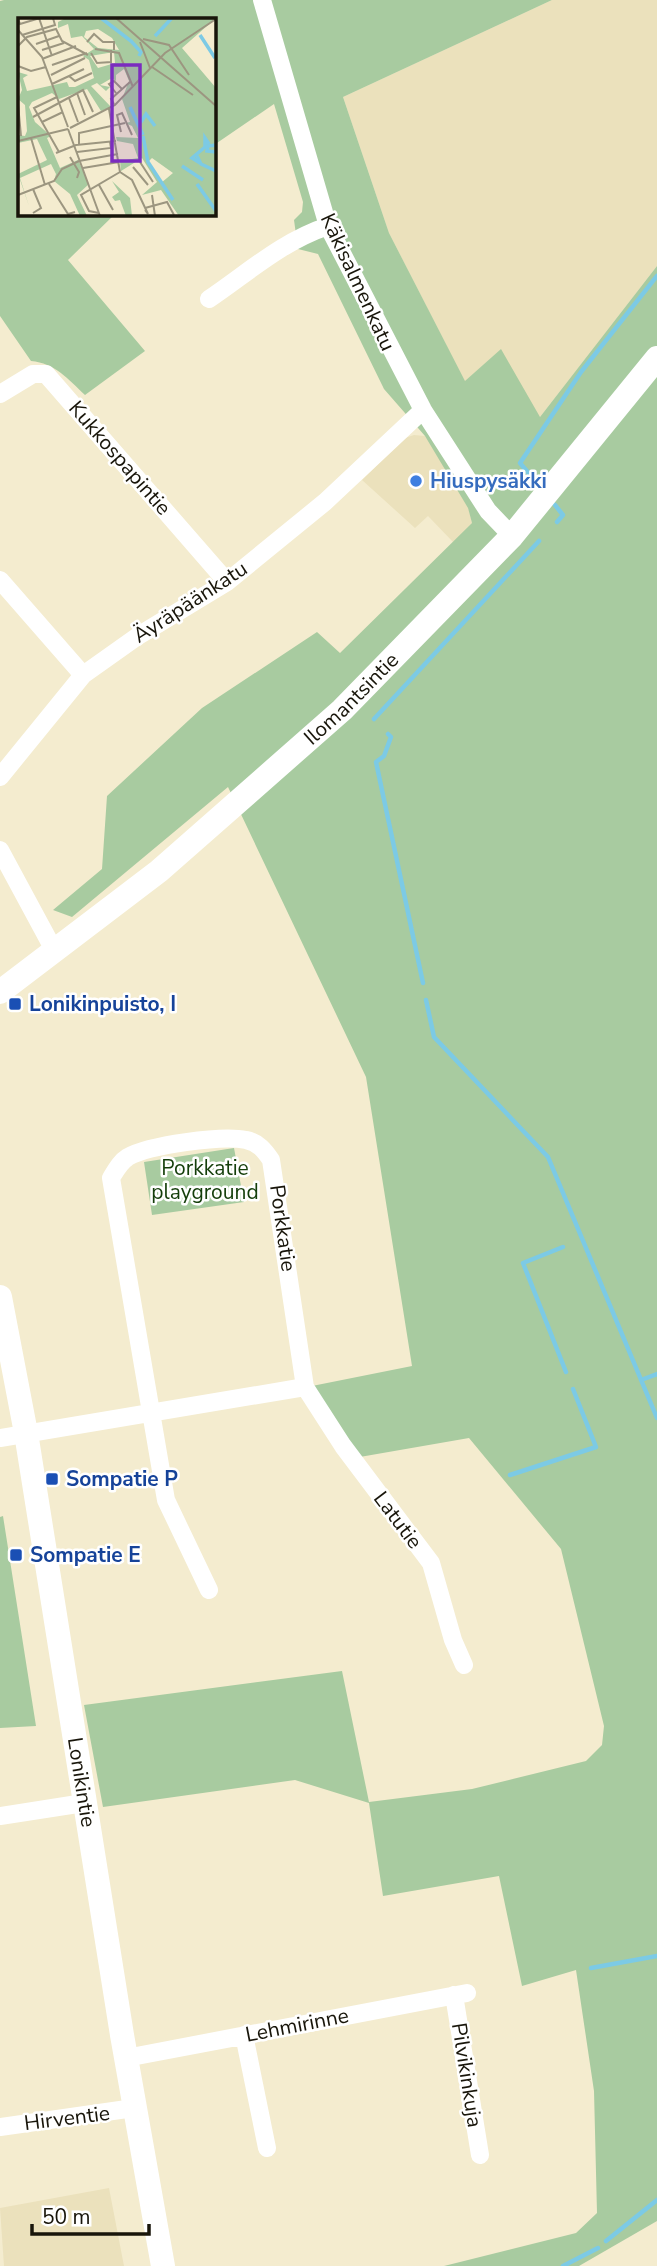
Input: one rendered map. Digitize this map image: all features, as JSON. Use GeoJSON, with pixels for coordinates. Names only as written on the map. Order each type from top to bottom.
{"type":"FeatureCollection","features":[{"type":"Feature","properties":{"kind":"street","name":"Käkisalmenkatu"},"geometry":{"type":"LineString","coordinates":[[262,0],[328,226],[423,410],[488,511],[512,536]]}},
{"type":"Feature","properties":{"kind":"street"},"geometry":{"type":"LineString","coordinates":[[209,299],[282,246],[328,226]]}},
{"type":"Feature","properties":{"kind":"street","name":"Ilomantsintie"},"geometry":{"type":"LineString","coordinates":[[0,992],[159,871],[342,710],[512,536],[657,358]]}},
{"type":"Feature","properties":{"kind":"street","name":"Kukkospapintie"},"geometry":{"type":"LineString","coordinates":[[0,394],[33,374],[46,374],[227,582]]}},
{"type":"Feature","properties":{"kind":"street","name":"Äyräpäänkatu"},"geometry":{"type":"LineString","coordinates":[[0,777],[83,675],[138,636],[227,582],[325,502],[423,410]]}},
{"type":"Feature","properties":{"kind":"street"},"geometry":{"type":"LineString","coordinates":[[0,580],[83,675]]}},
{"type":"Feature","properties":{"kind":"street"},"geometry":{"type":"LineString","coordinates":[[0,850],[55,952]]}},
{"type":"Feature","properties":{"kind":"street","name":"Porkkatie"},"geometry":{"type":"LineString","coordinates":[[209,1590],[166,1500],[111,1189],[111,1178],[117,1166],[141,1151],[229,1138],[249,1140],[263,1148],[271,1160],[305,1387]]}},
{"type":"Feature","properties":{"kind":"street","name":"Lonikintie"},"geometry":{"type":"LineString","coordinates":[[0,1297],[26,1433],[84,1804],[163,2266]]}},
{"type":"Feature","properties":{"kind":"street"},"geometry":{"type":"LineString","coordinates":[[0,1438],[305,1387]]}},
{"type":"Feature","properties":{"kind":"street","name":"Latutie"},"geometry":{"type":"LineString","coordinates":[[305,1387],[343,1446],[431,1563],[453,1640],[464,1665]]}},
{"type":"Feature","properties":{"kind":"street"},"geometry":{"type":"LineString","coordinates":[[0,1816],[84,1804]]}},
{"type":"Feature","properties":{"kind":"street","name":"Lehmirinne"},"geometry":{"type":"LineString","coordinates":[[126,2058],[460,1994]]}},
{"type":"Feature","properties":{"kind":"street","name":"Pilvikinkuja"},"geometry":{"type":"LineString","coordinates":[[460,1994],[480,2155]]}},
{"type":"Feature","properties":{"kind":"street"},"geometry":{"type":"LineString","coordinates":[[244,2035],[267,2148]]}},
{"type":"Feature","properties":{"kind":"street","name":"Hirventie"},"geometry":{"type":"LineString","coordinates":[[0,2127],[134,2108]]}},
{"type":"Feature","properties":{"kind":"shaded area"},"geometry":{"type":"Polygon","coordinates":[[[552,0],[657,0],[657,266],[540,417],[465,382],[389,233],[343,97],[552,0]]]}},
{"type":"Feature","properties":{"kind":"shaded area"},"geometry":{"type":"Polygon","coordinates":[[[425,436],[433,443],[468,507],[472,523],[454,543],[428,516],[415,528],[362,480],[405,438],[425,436]]]}},
{"type":"Feature","properties":{"kind":"shaded area"},"geometry":{"type":"Polygon","coordinates":[[[109,2188],[124,2266],[4,2266],[0,2208],[109,2188]]]}},
{"type":"Feature","properties":{"kind":"green space"},"geometry":{"type":"Polygon","coordinates":[[[552,0],[343,97],[389,233],[465,381],[501,349],[540,417],[657,266],[657,2221],[579,2266],[444,2266],[576,2233],[597,2213],[594,2091],[576,1970],[522,1986],[499,1876],[383,1896],[369,1803],[295,1780],[103,1807],[84,1705],[342,1671],[369,1802],[472,1789],[586,1761],[602,1745],[604,1726],[561,1549],[469,1438],[354,1458],[307,1387],[412,1366],[366,1077],[228,787],[72,917],[53,910],[102,869],[107,796],[202,708],[317,632],[340,653],[472,523],[468,508],[425,436],[384,389],[318,254],[298,249],[294,220],[302,212],[303,202],[274,104],[215,144],[215,18],[18,18],[18,215],[114,215],[68,260],[145,351],[85,395],[54,368],[31,361],[0,316],[0,1],[552,0]]]}},
{"type":"Feature","properties":{"kind":"green space","name":"Porkkatie playground"},"geometry":{"type":"Polygon","coordinates":[[[234,1148],[244,1202],[152,1215],[144,1162],[234,1148]]]}},
{"type":"Feature","properties":{"kind":"green space"},"geometry":{"type":"Polygon","coordinates":[[[3,1516],[36,1726],[0,1728],[0,1517],[3,1516]]]}},
{"type":"Feature","properties":{"kind":"waterway"},"geometry":{"type":"LineString","coordinates":[[537,483],[520,463],[581,372],[657,276]]}},
{"type":"Feature","properties":{"kind":"waterway"},"geometry":{"type":"LineString","coordinates":[[555,505],[563,515],[557,522]]}},
{"type":"Feature","properties":{"kind":"waterway"},"geometry":{"type":"LineString","coordinates":[[374,719],[539,541]]}},
{"type":"Feature","properties":{"kind":"waterway"},"geometry":{"type":"LineString","coordinates":[[388,734],[391,737],[384,756],[376,762],[423,983]]}},
{"type":"Feature","properties":{"kind":"waterway"},"geometry":{"type":"LineString","coordinates":[[426,1000],[434,1037],[548,1157],[657,1418]]}},
{"type":"Feature","properties":{"kind":"waterway"},"geometry":{"type":"LineString","coordinates":[[563,1247],[523,1263],[566,1372]]}},
{"type":"Feature","properties":{"kind":"waterway"},"geometry":{"type":"LineString","coordinates":[[641,1380],[657,1374]]}},
{"type":"Feature","properties":{"kind":"waterway"},"geometry":{"type":"LineString","coordinates":[[510,1475],[596,1447],[573,1389]]}},
{"type":"Feature","properties":{"kind":"waterway"},"geometry":{"type":"LineString","coordinates":[[591,1968],[657,1956]]}},
{"type":"Feature","properties":{"kind":"waterway"},"geometry":{"type":"LineString","coordinates":[[606,2241],[657,2200]]}},
{"type":"Feature","properties":{"kind":"waterway"},"geometry":{"type":"LineString","coordinates":[[563,2266],[598,2248]]}},
{"type":"Feature","properties":{"kind":"place","name":"Hiuspysäkki"},"geometry":{"type":"Point","coordinates":[416,481]}},
{"type":"Feature","properties":{"kind":"place","name":"Lonikinpuisto, I"},"geometry":{"type":"Point","coordinates":[15,1004]}},
{"type":"Feature","properties":{"kind":"place","name":"Sompatie P"},"geometry":{"type":"Point","coordinates":[52,1479]}},
{"type":"Feature","properties":{"kind":"place","name":"Sompatie E"},"geometry":{"type":"Point","coordinates":[16,1555]}}]}
